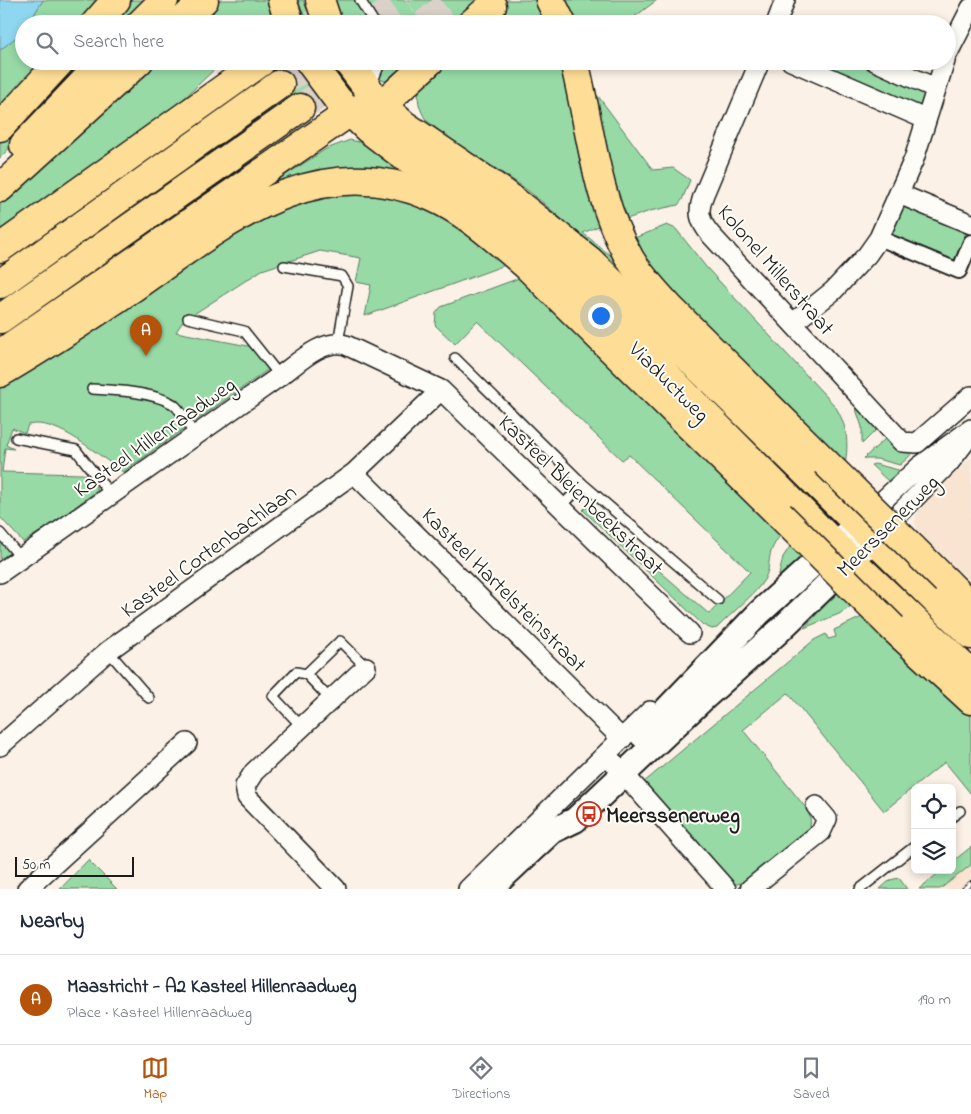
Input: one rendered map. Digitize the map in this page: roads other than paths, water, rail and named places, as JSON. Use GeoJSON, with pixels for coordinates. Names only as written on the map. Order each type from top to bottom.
{"type":"FeatureCollection","features":[{"type":"Feature","properties":{"kind":"main road"},"geometry":{"type":"LineString","coordinates":[[103,15],[116,0]]}},
{"type":"Feature","properties":{"kind":"main road"},"geometry":{"type":"LineString","coordinates":[[149,15],[164,0]]}},
{"type":"Feature","properties":{"kind":"main road"},"geometry":{"type":"LineString","coordinates":[[188,15],[204,0]]}},
{"type":"Feature","properties":{"kind":"main road"},"geometry":{"type":"LineString","coordinates":[[282,0],[287,15]]}},
{"type":"Feature","properties":{"kind":"main road"},"geometry":{"type":"LineString","coordinates":[[320,0],[325,15]]}},
{"type":"Feature","properties":{"kind":"main road"},"geometry":{"type":"LineString","coordinates":[[550,0],[558,15]]}},
{"type":"Feature","properties":{"kind":"main road"},"geometry":{"type":"LineString","coordinates":[[482,15],[492,6]]}},
{"type":"Feature","properties":{"kind":"main road"},"geometry":{"type":"LineString","coordinates":[[0,127],[53,70]]}},
{"type":"Feature","properties":{"kind":"main road"},"geometry":{"type":"LineString","coordinates":[[0,168],[95,70]]}},
{"type":"Feature","properties":{"kind":"main road"},"geometry":{"type":"LineString","coordinates":[[0,188],[129,70]]}},
{"type":"Feature","properties":{"kind":"main road"},"geometry":{"type":"LineString","coordinates":[[0,248],[250,70]]}},
{"type":"Feature","properties":{"kind":"main road","name":"Viaductweg"},"geometry":{"type":"LineString","coordinates":[[315,70],[350,112],[382,141],[482,204],[543,253],[842,552],[971,674]]}},
{"type":"Feature","properties":{"kind":"main road","name":"Viaductweg"},"geometry":{"type":"LineString","coordinates":[[354,70],[374,96],[422,138],[504,193],[590,261],[971,635]]}},
{"type":"Feature","properties":{"kind":"main road"},"geometry":{"type":"LineString","coordinates":[[0,354],[374,96],[399,91],[421,70]]}},
{"type":"Feature","properties":{"kind":"main road"},"geometry":{"type":"LineString","coordinates":[[576,70],[605,202],[631,260],[652,289],[971,606]]}},
{"type":"Feature","properties":{"kind":"main road"},"geometry":{"type":"LineString","coordinates":[[0,284],[280,84]]}},
{"type":"Feature","properties":{"kind":"main road"},"geometry":{"type":"LineString","coordinates":[[0,320],[300,108]]}},
{"type":"Feature","properties":{"kind":"main road"},"geometry":{"type":"LineString","coordinates":[[0,373],[94,314],[194,245],[254,207],[307,186],[327,182],[357,180],[394,185],[432,197],[452,207],[500,243],[561,299],[892,628],[971,700]]}},
{"type":"Feature","properties":{"kind":"street"},"geometry":{"type":"LineString","coordinates":[[782,15],[785,0]]}},
{"type":"Feature","properties":{"kind":"street"},"geometry":{"type":"LineString","coordinates":[[956,37],[971,8]]}},
{"type":"Feature","properties":{"kind":"street","name":"Kolonel Millerstraat"},"geometry":{"type":"LineString","coordinates":[[756,70],[704,194],[698,216],[711,236],[887,427],[902,442],[917,443]]}},
{"type":"Feature","properties":{"kind":"street"},"geometry":{"type":"LineString","coordinates":[[812,70],[924,119]]}},
{"type":"Feature","properties":{"kind":"street"},"geometry":{"type":"LineString","coordinates":[[895,70],[936,88]]}},
{"type":"Feature","properties":{"kind":"street"},"geometry":{"type":"LineString","coordinates":[[793,324],[833,290],[867,255],[879,238],[914,159],[924,119],[942,70]]}},
{"type":"Feature","properties":{"kind":"street"},"geometry":{"type":"LineString","coordinates":[[899,194],[971,224]]}},
{"type":"Feature","properties":{"kind":"street"},"geometry":{"type":"LineString","coordinates":[[879,238],[959,271],[971,242]]}},
{"type":"Feature","properties":{"kind":"street"},"geometry":{"type":"LineString","coordinates":[[338,343],[441,390]]}},
{"type":"Feature","properties":{"kind":"street","name":"Kasteel Hillenraadweg"},"geometry":{"type":"LineString","coordinates":[[0,573],[327,344],[338,343]]}},
{"type":"Feature","properties":{"kind":"street","name":"Kasteel Cortenbachlaan"},"geometry":{"type":"LineString","coordinates":[[0,746],[108,651],[354,473],[441,390]]}},
{"type":"Feature","properties":{"kind":"street","name":"Kasteel Bleienbeekstraat"},"geometry":{"type":"LineString","coordinates":[[441,390],[690,633]]}},
{"type":"Feature","properties":{"kind":"street","name":"Meerssenerweg"},"geometry":{"type":"LineString","coordinates":[[917,443],[971,396]]}},
{"type":"Feature","properties":{"kind":"street","name":"Meerssenerweg"},"geometry":{"type":"LineString","coordinates":[[866,531],[920,467],[971,429]]}},
{"type":"Feature","properties":{"kind":"street","name":"Meerssenerweg"},"geometry":{"type":"LineString","coordinates":[[490,889],[552,831],[575,820],[692,684],[760,612],[842,552],[949,463],[971,434]]}},
{"type":"Feature","properties":{"kind":"street","name":"Kasteel Hartelsteinstraat"},"geometry":{"type":"LineString","coordinates":[[354,473],[622,739]]}},
{"type":"Feature","properties":{"kind":"street","name":"Meerssenerweg"},"geometry":{"type":"LineString","coordinates":[[619,768],[779,631],[842,552]]}},
{"type":"Feature","properties":{"kind":"street"},"geometry":{"type":"LineString","coordinates":[[336,889],[247,797],[245,786],[254,772],[366,667]]}},
{"type":"Feature","properties":{"kind":"street"},"geometry":{"type":"LineString","coordinates":[[468,889],[677,683],[692,684]]}},
{"type":"Feature","properties":{"kind":"street"},"geometry":{"type":"LineString","coordinates":[[27,889],[187,743]]}},
{"type":"Feature","properties":{"kind":"street"},"geometry":{"type":"LineString","coordinates":[[619,768],[726,889]]}},
{"type":"Feature","properties":{"kind":"street"},"geometry":{"type":"LineString","coordinates":[[750,889],[821,832],[827,819],[816,806]]}},
{"type":"Feature","properties":{"kind":"lane"},"geometry":{"type":"LineString","coordinates":[[360,0],[369,15]]}},
{"type":"Feature","properties":{"kind":"lane"},"geometry":{"type":"LineString","coordinates":[[374,96],[379,70]]}},
{"type":"Feature","properties":{"kind":"lane"},"geometry":{"type":"LineString","coordinates":[[284,266],[342,276],[348,286],[338,343]]}},
{"type":"Feature","properties":{"kind":"lane"},"geometry":{"type":"LineString","coordinates":[[188,318],[244,331],[280,376]]}},
{"type":"Feature","properties":{"kind":"lane"},"geometry":{"type":"LineString","coordinates":[[455,358],[583,484],[718,600]]}},
{"type":"Feature","properties":{"kind":"lane"},"geometry":{"type":"LineString","coordinates":[[92,389],[111,390],[154,398],[174,405],[195,436]]}},
{"type":"Feature","properties":{"kind":"lane"},"geometry":{"type":"LineString","coordinates":[[16,438],[76,450],[111,495]]}},
{"type":"Feature","properties":{"kind":"lane"},"geometry":{"type":"LineString","coordinates":[[561,506],[583,484]]}},
{"type":"Feature","properties":{"kind":"lane"},"geometry":{"type":"LineString","coordinates":[[0,533],[22,558]]}},
{"type":"Feature","properties":{"kind":"lane"},"geometry":{"type":"LineString","coordinates":[[306,674],[340,641],[366,667]]}},
{"type":"Feature","properties":{"kind":"lane"},"geometry":{"type":"LineString","coordinates":[[108,651],[149,698]]}},
{"type":"Feature","properties":{"kind":"lane"},"geometry":{"type":"LineString","coordinates":[[302,727],[272,696],[296,672],[306,674],[331,700]]}},
{"type":"Feature","properties":{"kind":"lane"},"geometry":{"type":"LineString","coordinates":[[860,889],[911,849]]}},
{"type":"Feature","properties":{"kind":"water"},"geometry":{"type":"Polygon","coordinates":[[[0,0],[43,0],[34,15],[15,15],[15,38],[0,50],[0,0]]]}},
{"type":"Feature","properties":{"kind":"tunnel"},"geometry":{"type":"LineString","coordinates":[[325,15],[346,0]]}},
{"type":"Feature","properties":{"kind":"tunnel"},"geometry":{"type":"LineString","coordinates":[[384,15],[407,0]]}},
{"type":"Feature","properties":{"kind":"tunnel"},"geometry":{"type":"LineString","coordinates":[[436,15],[455,0]]}},
{"type":"Feature","properties":{"kind":"tunnel"},"geometry":{"type":"LineString","coordinates":[[280,84],[301,70]]}},
{"type":"Feature","properties":{"kind":"tunnel"},"geometry":{"type":"LineString","coordinates":[[300,108],[356,70]]}},
{"type":"Feature","properties":{"kind":"railway"},"geometry":{"type":"LineString","coordinates":[[964,889],[971,883]]}},
{"type":"Feature","properties":{"kind":"place","name":"Maastricht - A2 Kasteel Hillenraadweg"},"geometry":{"type":"Point","coordinates":[146,356]}},
{"type":"Feature","properties":{"kind":"place","name":"Meerssenerweg"},"geometry":{"type":"Point","coordinates":[589,814]}}]}
